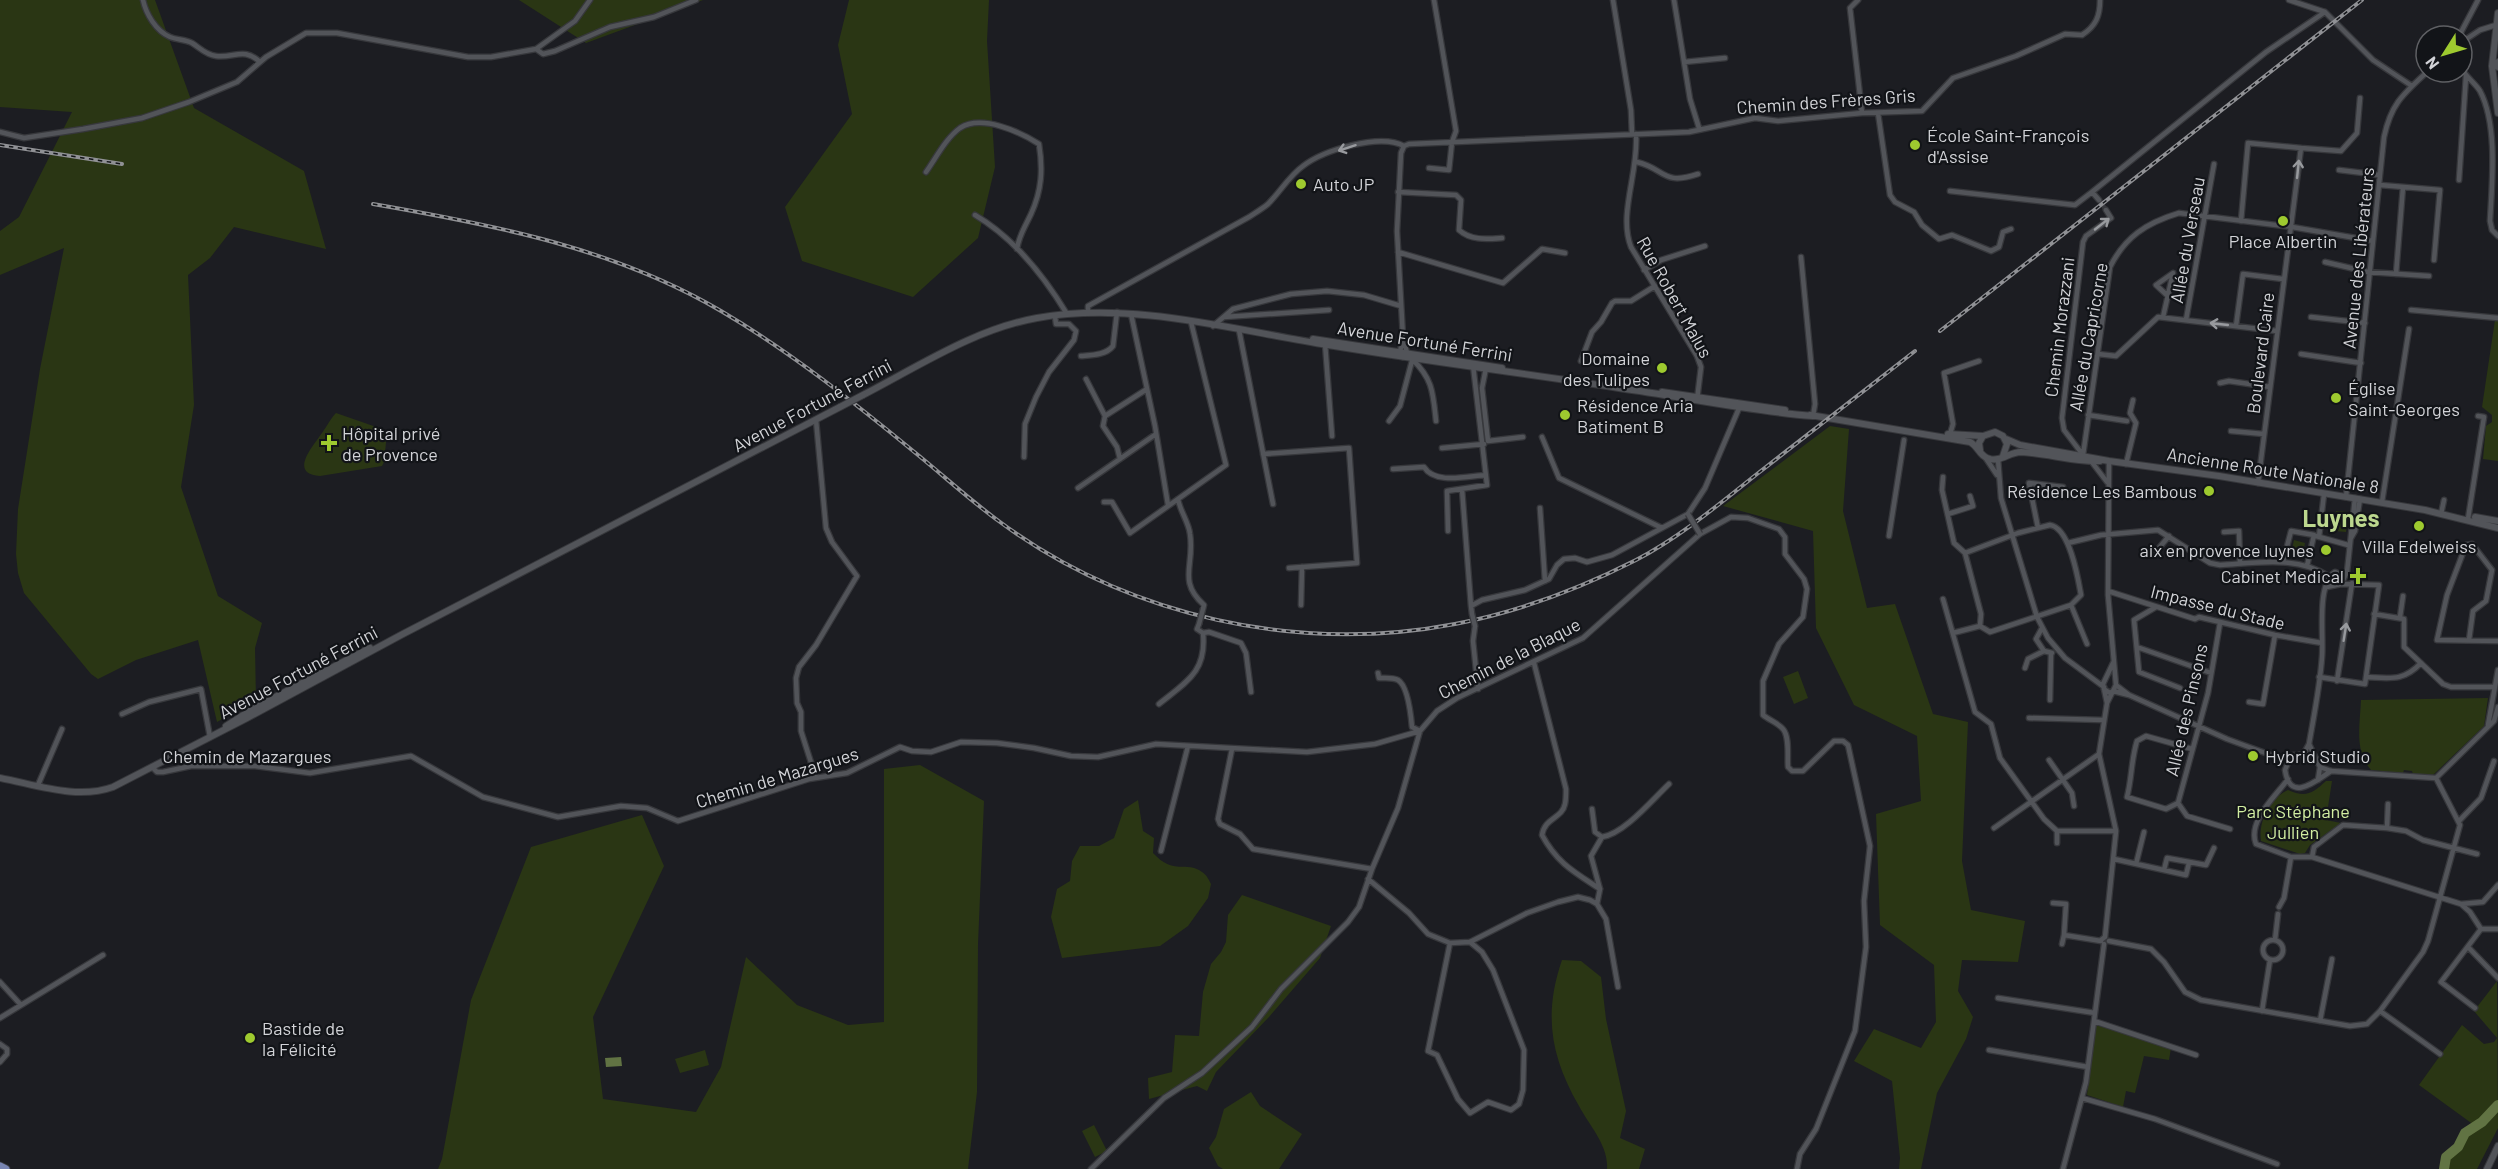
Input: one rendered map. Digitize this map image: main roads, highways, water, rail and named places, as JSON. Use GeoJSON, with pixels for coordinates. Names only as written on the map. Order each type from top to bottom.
{"type":"FeatureCollection","features":[{"type":"Feature","properties":{"kind":"main road"},"geometry":{"type":"LineString","coordinates":[[2498,13],[2492,66],[2498,114]]}},
{"type":"Feature","properties":{"kind":"main road"},"geometry":{"type":"LineString","coordinates":[[2498,62],[2498,67]]}},
{"type":"Feature","properties":{"kind":"main road","name":"Avenue Fortuné Ferrini"},"geometry":{"type":"LineString","coordinates":[[0,778],[78,793],[94,793],[113,787],[210,737],[254,708],[349,657],[400,635],[863,395],[992,331],[1055,316],[1088,312],[1117,312],[1813,416],[1950,434],[1983,436]]}},
{"type":"Feature","properties":{"kind":"main road","name":"Avenue Fortuné Ferrini"},"geometry":{"type":"LineString","coordinates":[[1855,422],[1970,442],[1976,445],[1983,454]]}},
{"type":"Feature","properties":{"kind":"main road"},"geometry":{"type":"LineString","coordinates":[[1995,432],[2006,439],[2007,448],[2000,458],[1983,454],[1979,443],[1983,436],[1995,432]]}},
{"type":"Feature","properties":{"kind":"main road","name":"Ancienne Route Nationale 8"},"geometry":{"type":"LineString","coordinates":[[2006,439],[2020,445],[2126,464],[2498,521]]}},
{"type":"Feature","properties":{"kind":"main road","name":"Ancienne Route Nationale 8"},"geometry":{"type":"LineString","coordinates":[[2000,458],[2024,452],[2091,461],[2109,461]]}},
{"type":"Feature","properties":{"kind":"main road","name":"Ancienne Route Nationale 8"},"geometry":{"type":"LineString","coordinates":[[2469,518],[2498,528]]}},
{"type":"Feature","properties":{"kind":"main road"},"geometry":{"type":"LineString","coordinates":[[2487,1169],[2498,1146]]}},
{"type":"Feature","properties":{"kind":"main road"},"geometry":{"type":"LineString","coordinates":[[0,1166],[6,1169]]}},
{"type":"Feature","properties":{"kind":"waterway"},"geometry":{"type":"LineString","coordinates":[[2444,1169],[2446,1157],[2458,1147],[2465,1133],[2482,1122],[2498,1105]]}},
{"type":"Feature","properties":{"kind":"tunnel"},"geometry":{"type":"LineString","coordinates":[[2099,200],[2106,210]]}},
{"type":"Feature","properties":{"kind":"railway"},"geometry":{"type":"LineString","coordinates":[[1940,331],[2362,0]]}},
{"type":"Feature","properties":{"kind":"railway"},"geometry":{"type":"LineString","coordinates":[[0,145],[122,164]]}},
{"type":"Feature","properties":{"kind":"railway"},"geometry":{"type":"LineString","coordinates":[[373,204],[508,230],[552,242],[596,255],[680,289],[721,311],[798,361],[871,417],[989,514],[1050,555],[1103,582],[1159,604],[1217,620],[1276,630],[1336,634],[1396,632],[1455,624],[1525,606],[1593,581],[1636,560],[1683,531],[1915,351]]}},
{"type":"Feature","properties":{"kind":"place","name":"École Saint-François d'Assise"},"geometry":{"type":"Point","coordinates":[1915,145]}},
{"type":"Feature","properties":{"kind":"place","name":"Auto JP"},"geometry":{"type":"Point","coordinates":[1301,184]}},
{"type":"Feature","properties":{"kind":"place","name":"Place Albertin"},"geometry":{"type":"Point","coordinates":[2283,221]}},
{"type":"Feature","properties":{"kind":"place","name":"Domaine des Tulipes"},"geometry":{"type":"Point","coordinates":[1662,368]}},
{"type":"Feature","properties":{"kind":"place","name":"Église Saint-Georges"},"geometry":{"type":"Point","coordinates":[2336,398]}},
{"type":"Feature","properties":{"kind":"place","name":"Résidence Aria Batiment B"},"geometry":{"type":"Point","coordinates":[1565,415]}},
{"type":"Feature","properties":{"kind":"place","name":"Hôpital privé de Provence"},"geometry":{"type":"Point","coordinates":[329,443]}},
{"type":"Feature","properties":{"kind":"place","name":"Résidence Les Bambous"},"geometry":{"type":"Point","coordinates":[2209,491]}},
{"type":"Feature","properties":{"kind":"place","name":"Villa Edelweiss"},"geometry":{"type":"Point","coordinates":[2419,526]}},
{"type":"Feature","properties":{"kind":"place","name":"aix en provence luynes"},"geometry":{"type":"Point","coordinates":[2326,550]}},
{"type":"Feature","properties":{"kind":"place","name":"Cabinet Medical"},"geometry":{"type":"Point","coordinates":[2358,576]}},
{"type":"Feature","properties":{"kind":"place","name":"Hybrid Studio"},"geometry":{"type":"Point","coordinates":[2253,756]}},
{"type":"Feature","properties":{"kind":"place","name":"Bastide de la Félicité"},"geometry":{"type":"Point","coordinates":[250,1038]}},
{"type":"Feature","properties":{"kind":"district","name":"Luynes"},"geometry":{"type":"Point","coordinates":[2341,517]}},
{"type":"Feature","properties":{"kind":"park label","name":"Parc Stéphane Jullien"},"geometry":{"type":"Point","coordinates":[2293,821]}}]}
